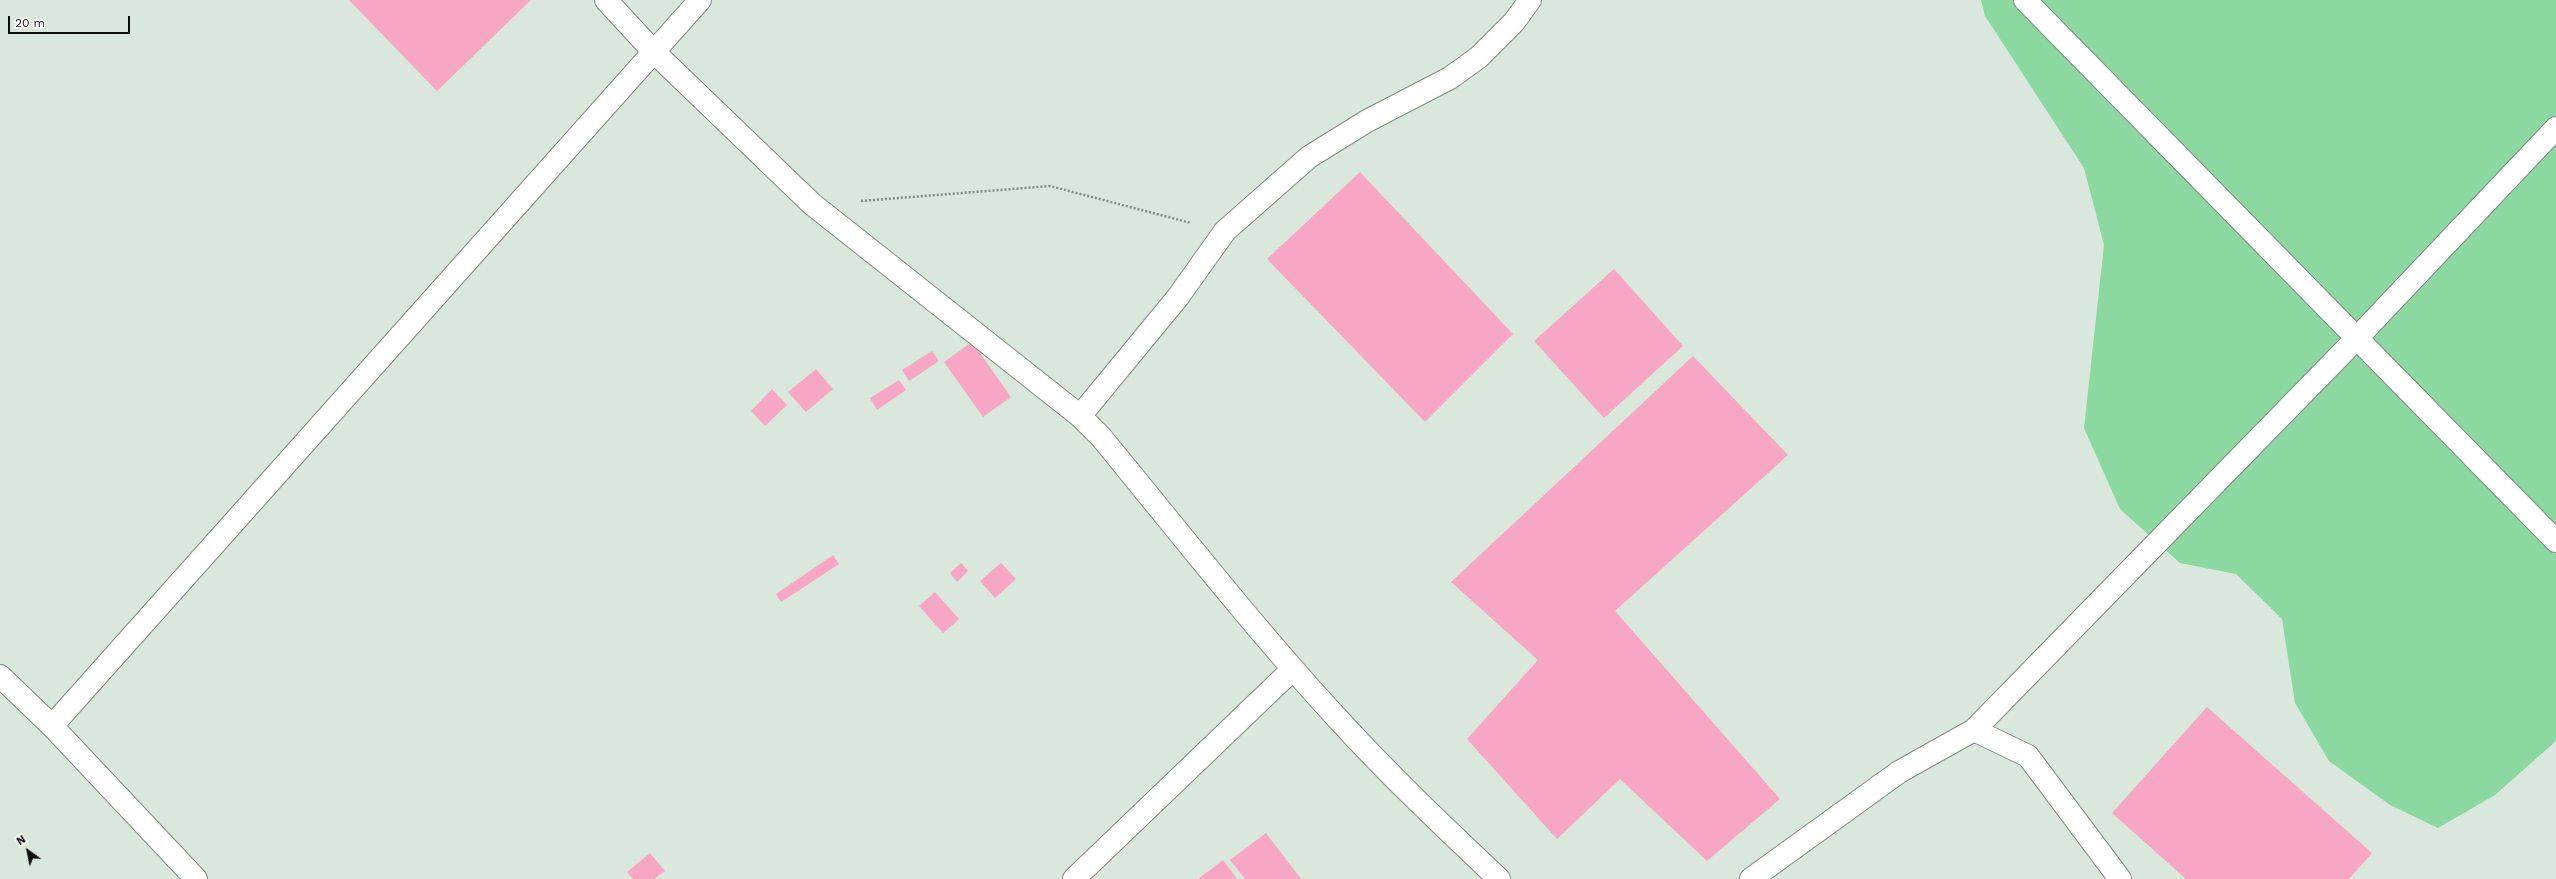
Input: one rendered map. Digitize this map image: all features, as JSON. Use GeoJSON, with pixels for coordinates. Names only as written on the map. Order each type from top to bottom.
{"type":"FeatureCollection","features":[{"type":"Feature","properties":{"kind":"street"},"geometry":{"type":"LineString","coordinates":[[606,0],[654,52],[812,204],[1080,416],[1101,437],[1294,669],[1397,781],[1499,879]]}},
{"type":"Feature","properties":{"kind":"street"},"geometry":{"type":"LineString","coordinates":[[52,726],[700,0]]}},
{"type":"Feature","properties":{"kind":"street"},"geometry":{"type":"LineString","coordinates":[[1080,416],[1178,297],[1224,232],[1309,156],[1367,121],[1450,78],[1479,57],[1514,22],[1530,0]]}},
{"type":"Feature","properties":{"kind":"street"},"geometry":{"type":"LineString","coordinates":[[2025,0],[2556,541]]}},
{"type":"Feature","properties":{"kind":"street"},"geometry":{"type":"LineString","coordinates":[[1751,879],[1899,772],[1974,730],[2357,338],[2556,128]]}},
{"type":"Feature","properties":{"kind":"street"},"geometry":{"type":"LineString","coordinates":[[1074,879],[1294,669]]}},
{"type":"Feature","properties":{"kind":"street"},"geometry":{"type":"LineString","coordinates":[[0,676],[52,726],[196,879]]}},
{"type":"Feature","properties":{"kind":"street"},"geometry":{"type":"LineString","coordinates":[[1974,730],[2028,756],[2120,879]]}},
{"type":"Feature","properties":{"kind":"path"},"geometry":{"type":"LineString","coordinates":[[812,204],[1050,186],[1224,232]]}},
{"type":"Feature","properties":{"kind":"green space"},"geometry":{"type":"Polygon","coordinates":[[[1981,0],[2556,0],[2556,741],[2495,795],[2438,828],[2390,805],[2329,761],[2295,703],[2282,619],[2236,574],[2180,563],[2120,509],[2084,428],[2104,245],[2084,168],[1985,16],[1981,0]]]}},
{"type":"Feature","properties":{"kind":"building"},"geometry":{"type":"Polygon","coordinates":[[[349,0],[531,0],[437,91],[349,0]]]}},
{"type":"Feature","properties":{"kind":"building"},"geometry":{"type":"Polygon","coordinates":[[[1360,172],[1513,334],[1425,422],[1267,259],[1360,172]]]}},
{"type":"Feature","properties":{"kind":"building"},"geometry":{"type":"Polygon","coordinates":[[[1614,269],[1683,346],[1604,418],[1534,341],[1614,269]]]}},
{"type":"Feature","properties":{"kind":"building"},"geometry":{"type":"Polygon","coordinates":[[[972,342],[1011,397],[983,417],[944,362],[972,342]]]}},
{"type":"Feature","properties":{"kind":"building"},"geometry":{"type":"Polygon","coordinates":[[[932,351],[939,361],[909,381],[902,370],[932,351]]]}},
{"type":"Feature","properties":{"kind":"building"},"geometry":{"type":"Polygon","coordinates":[[[1693,356],[1788,455],[1615,611],[1780,799],[1707,861],[1620,779],[1557,839],[1467,739],[1538,660],[1451,582],[1693,356]]]}},
{"type":"Feature","properties":{"kind":"building"},"geometry":{"type":"Polygon","coordinates":[[[816,369],[833,389],[806,412],[788,392],[816,369]]]}},
{"type":"Feature","properties":{"kind":"building"},"geometry":{"type":"Polygon","coordinates":[[[899,380],[906,390],[877,410],[870,398],[899,380]]]}},
{"type":"Feature","properties":{"kind":"building"},"geometry":{"type":"Polygon","coordinates":[[[772,389],[787,405],[765,426],[751,411],[772,389]]]}},
{"type":"Feature","properties":{"kind":"building"},"geometry":{"type":"Polygon","coordinates":[[[833,555],[839,564],[781,602],[776,594],[833,555]]]}},
{"type":"Feature","properties":{"kind":"building"},"geometry":{"type":"Polygon","coordinates":[[[961,563],[968,571],[957,582],[950,573],[961,563]]]}},
{"type":"Feature","properties":{"kind":"building"},"geometry":{"type":"Polygon","coordinates":[[[1001,563],[1016,579],[995,598],[980,581],[1001,563]]]}},
{"type":"Feature","properties":{"kind":"building"},"geometry":{"type":"Polygon","coordinates":[[[935,592],[959,619],[943,633],[919,606],[935,592]]]}},
{"type":"Feature","properties":{"kind":"building"},"geometry":{"type":"Polygon","coordinates":[[[2207,707],[2372,853],[2349,879],[2186,879],[2112,813],[2207,707]]]}},
{"type":"Feature","properties":{"kind":"building"},"geometry":{"type":"Polygon","coordinates":[[[1266,833],[1301,879],[1245,879],[1230,860],[1266,833]]]}},
{"type":"Feature","properties":{"kind":"building"},"geometry":{"type":"Polygon","coordinates":[[[650,853],[665,871],[654,879],[633,879],[627,872],[650,853]]]}},
{"type":"Feature","properties":{"kind":"building"},"geometry":{"type":"Polygon","coordinates":[[[1223,860],[1237,879],[1198,879],[1223,860]]]}}]}
